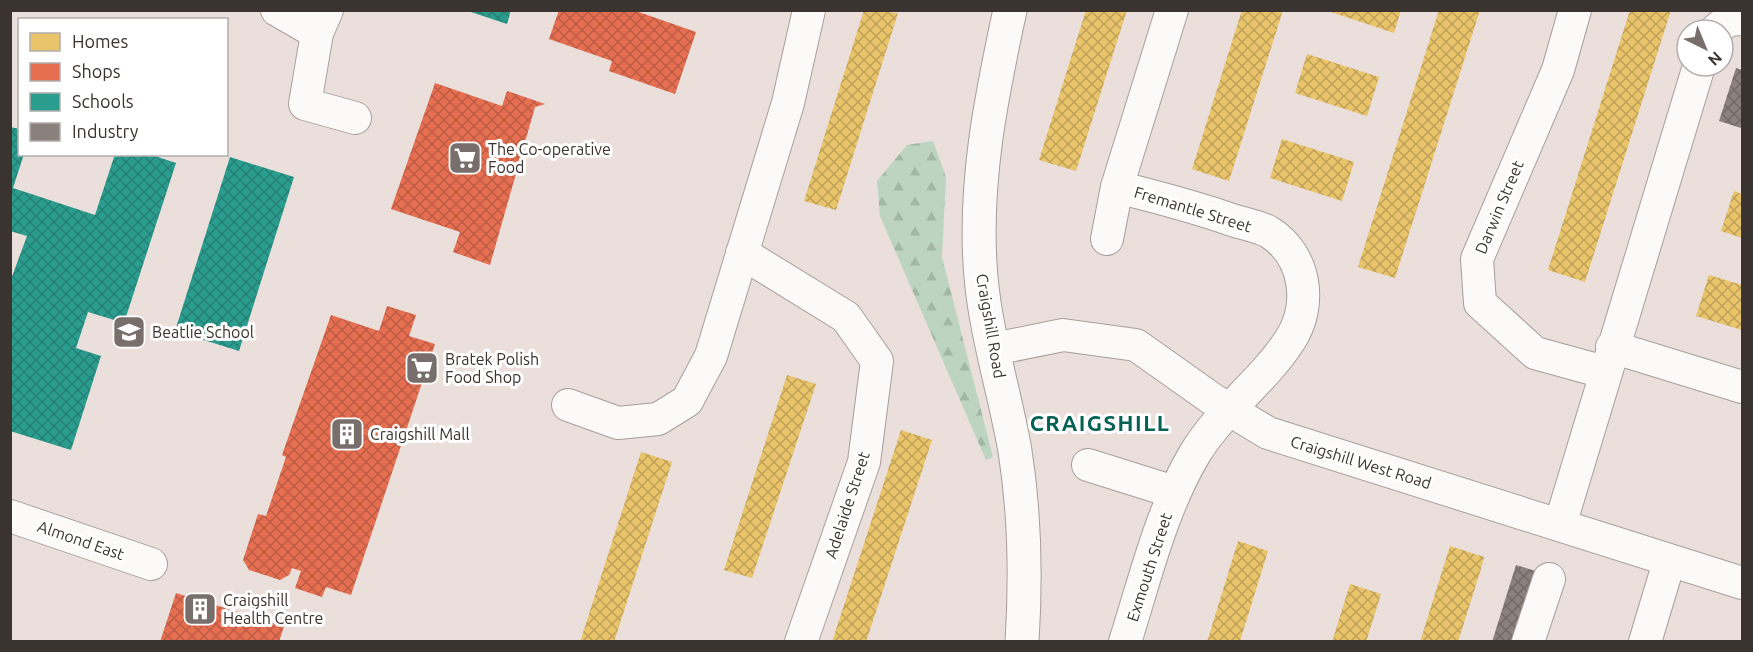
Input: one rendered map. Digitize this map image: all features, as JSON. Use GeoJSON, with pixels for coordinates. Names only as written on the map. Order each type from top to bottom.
{"type":"FeatureCollection","features":[{"type":"Feature","properties":{"kind":"street"},"geometry":{"type":"LineString","coordinates":[[277,10],[322,22],[305,105],[355,118]]}},
{"type":"Feature","properties":{"kind":"street"},"geometry":{"type":"LineString","coordinates":[[568,405],[618,423],[658,419],[687,401],[711,356],[788,103],[809,10]]}},
{"type":"Feature","properties":{"kind":"street","name":"Craigshill Road"},"geometry":{"type":"LineString","coordinates":[[1010,10],[991,100],[980,173],[981,277],[1015,452],[1023,526],[1025,597],[1022,642]]}},
{"type":"Feature","properties":{"kind":"street","name":"Fremantle Street"},"geometry":{"type":"LineString","coordinates":[[1107,239],[1117,187],[1172,10]]}},
{"type":"Feature","properties":{"kind":"street","name":"Darwin Street"},"geometry":{"type":"LineString","coordinates":[[1575,10],[1558,70],[1477,259],[1480,303],[1535,353],[1608,360],[1743,387]]}},
{"type":"Feature","properties":{"kind":"street"},"geometry":{"type":"LineString","coordinates":[[1560,525],[1608,360],[1695,78]]}},
{"type":"Feature","properties":{"kind":"street","name":"Fremantle Street"},"geometry":{"type":"LineString","coordinates":[[1117,187],[1206,211],[1269,232],[1293,255],[1305,290],[1302,315],[1290,340],[1228,409]]}},
{"type":"Feature","properties":{"kind":"street","name":"Adelaide Street"},"geometry":{"type":"LineString","coordinates":[[742,253],[846,317],[877,362],[864,462],[801,642]]}},
{"type":"Feature","properties":{"kind":"street","name":"Craigshill West Road"},"geometry":{"type":"LineString","coordinates":[[994,350],[1063,335],[1136,345],[1228,409],[1269,433],[1669,562],[1743,583]]}},
{"type":"Feature","properties":{"kind":"street","name":"Exmouth Street"},"geometry":{"type":"LineString","coordinates":[[1125,642],[1174,492],[1195,453],[1228,409]]}},
{"type":"Feature","properties":{"kind":"street","name":"Exmouth Street"},"geometry":{"type":"LineString","coordinates":[[1088,465],[1174,492]]}},
{"type":"Feature","properties":{"kind":"street","name":"Almond East"},"geometry":{"type":"LineString","coordinates":[[10,516],[152,564]]}},
{"type":"Feature","properties":{"kind":"street"},"geometry":{"type":"LineString","coordinates":[[1645,642],[1669,562]]}},
{"type":"Feature","properties":{"kind":"street"},"geometry":{"type":"LineString","coordinates":[[1528,642],[1549,579]]}},
{"type":"Feature","properties":{"kind":"green space"},"geometry":{"type":"Polygon","coordinates":[[[933,141],[946,177],[942,257],[993,457],[986,460],[880,216],[877,181],[907,145],[933,141]]]}},
{"type":"Feature","properties":{"kind":"building: Homes"},"geometry":{"type":"Polygon","coordinates":[[[864,10],[898,13],[836,210],[804,201],[864,10]]]}},
{"type":"Feature","properties":{"kind":"building: Homes"},"geometry":{"type":"Polygon","coordinates":[[[1086,10],[1127,10],[1076,171],[1039,160],[1086,10]]]}},
{"type":"Feature","properties":{"kind":"building: Homes"},"geometry":{"type":"Polygon","coordinates":[[[1242,10],[1283,10],[1229,181],[1192,169],[1242,10]]]}},
{"type":"Feature","properties":{"kind":"building: Homes"},"geometry":{"type":"Polygon","coordinates":[[[1325,10],[1401,10],[1394,33],[1325,10]]]}},
{"type":"Feature","properties":{"kind":"building: Homes"},"geometry":{"type":"Polygon","coordinates":[[[1439,10],[1480,10],[1395,278],[1358,267],[1439,10]]]}},
{"type":"Feature","properties":{"kind":"building: Homes"},"geometry":{"type":"Polygon","coordinates":[[[1630,10],[1671,10],[1585,282],[1548,270],[1630,10]]]}},
{"type":"Feature","properties":{"kind":"building: Homes"},"geometry":{"type":"Polygon","coordinates":[[[1307,54],[1379,77],[1367,116],[1295,93],[1307,54]]]}},
{"type":"Feature","properties":{"kind":"building: Homes"},"geometry":{"type":"Polygon","coordinates":[[[1282,139],[1354,162],[1342,201],[1270,178],[1282,139]]]}},
{"type":"Feature","properties":{"kind":"building: Homes"},"geometry":{"type":"Polygon","coordinates":[[[1734,191],[1742,194],[1742,238],[1721,231],[1734,191]]]}},
{"type":"Feature","properties":{"kind":"building: Homes"},"geometry":{"type":"Polygon","coordinates":[[[1709,275],[1742,285],[1742,330],[1696,316],[1709,275]]]}},
{"type":"Feature","properties":{"kind":"building: Homes"},"geometry":{"type":"Polygon","coordinates":[[[787,375],[816,384],[752,578],[724,570],[787,375]]]}},
{"type":"Feature","properties":{"kind":"building: Homes"},"geometry":{"type":"Polygon","coordinates":[[[901,430],[932,440],[866,642],[832,642],[901,430]]]}},
{"type":"Feature","properties":{"kind":"building: Homes"},"geometry":{"type":"Polygon","coordinates":[[[641,452],[672,462],[614,642],[580,642],[641,452]]]}},
{"type":"Feature","properties":{"kind":"building: Homes"},"geometry":{"type":"Polygon","coordinates":[[[1238,541],[1268,551],[1240,642],[1207,642],[1238,541]]]}},
{"type":"Feature","properties":{"kind":"building: Homes"},"geometry":{"type":"Polygon","coordinates":[[[1450,546],[1484,557],[1481,569],[1458,642],[1420,642],[1450,546]]]}},
{"type":"Feature","properties":{"kind":"building: Homes"},"geometry":{"type":"Polygon","coordinates":[[[1350,584],[1381,594],[1366,642],[1332,642],[1350,584]]]}},
{"type":"Feature","properties":{"kind":"building: Shops"},"geometry":{"type":"Polygon","coordinates":[[[559,10],[633,10],[696,32],[675,94],[609,71],[612,61],[549,39],[559,10]]]}},
{"type":"Feature","properties":{"kind":"building: Shops","name":"The Co-operative Food"},"geometry":{"type":"Polygon","coordinates":[[[435,83],[502,106],[507,91],[545,104],[535,107],[490,265],[453,252],[460,232],[391,209],[435,83]]]}},
{"type":"Feature","properties":{"kind":"building: Shops","name":"Craigshill Mall"},"geometry":{"type":"Polygon","coordinates":[[[387,306],[416,315],[409,336],[435,344],[351,595],[326,587],[322,597],[295,588],[301,571],[292,568],[289,575],[280,580],[249,570],[243,560],[258,514],[266,516],[286,457],[282,455],[331,315],[379,331],[387,306]]]}},
{"type":"Feature","properties":{"kind":"building: Shops","name":"Craigshill Health Centre"},"geometry":{"type":"Polygon","coordinates":[[[176,593],[284,626],[279,642],[160,642],[176,593]]]}},
{"type":"Feature","properties":{"kind":"building: Schools"},"geometry":{"type":"Polygon","coordinates":[[[465,10],[511,10],[507,24],[465,10]]]}},
{"type":"Feature","properties":{"kind":"building: Schools"},"geometry":{"type":"Polygon","coordinates":[[[10,127],[18,129],[18,156],[23,156],[13,188],[95,215],[114,156],[155,156],[176,163],[124,323],[88,312],[76,348],[101,356],[71,450],[10,431],[10,282],[27,236],[10,231],[10,127]]]}},
{"type":"Feature","properties":{"kind":"building: Schools"},"geometry":{"type":"Polygon","coordinates":[[[230,157],[294,177],[239,351],[175,331],[230,157]]]}},
{"type":"Feature","properties":{"kind":"building: Industry"},"geometry":{"type":"Polygon","coordinates":[[[1736,68],[1742,70],[1741,128],[1719,121],[1733,78],[1735,78],[1736,68]]]}},
{"type":"Feature","properties":{"kind":"building: Industry"},"geometry":{"type":"Polygon","coordinates":[[[1516,565],[1539,572],[1517,642],[1492,642],[1516,565]]]}},
{"type":"Feature","properties":{"kind":"place","name":"The Co-operative Food"},"geometry":{"type":"Point","coordinates":[465,158]}},
{"type":"Feature","properties":{"kind":"place","name":"Beatlie School"},"geometry":{"type":"Point","coordinates":[129,332]}},
{"type":"Feature","properties":{"kind":"place","name":"Bratek Polish Food Shop"},"geometry":{"type":"Point","coordinates":[422,368]}},
{"type":"Feature","properties":{"kind":"place","name":"Craigshill Mall"},"geometry":{"type":"Point","coordinates":[347,434]}},
{"type":"Feature","properties":{"kind":"place","name":"Craigshill Health Centre"},"geometry":{"type":"Point","coordinates":[200,609]}},
{"type":"Feature","properties":{"kind":"district","name":"CRAIGSHILL"},"geometry":{"type":"Point","coordinates":[1100,423]}}]}
